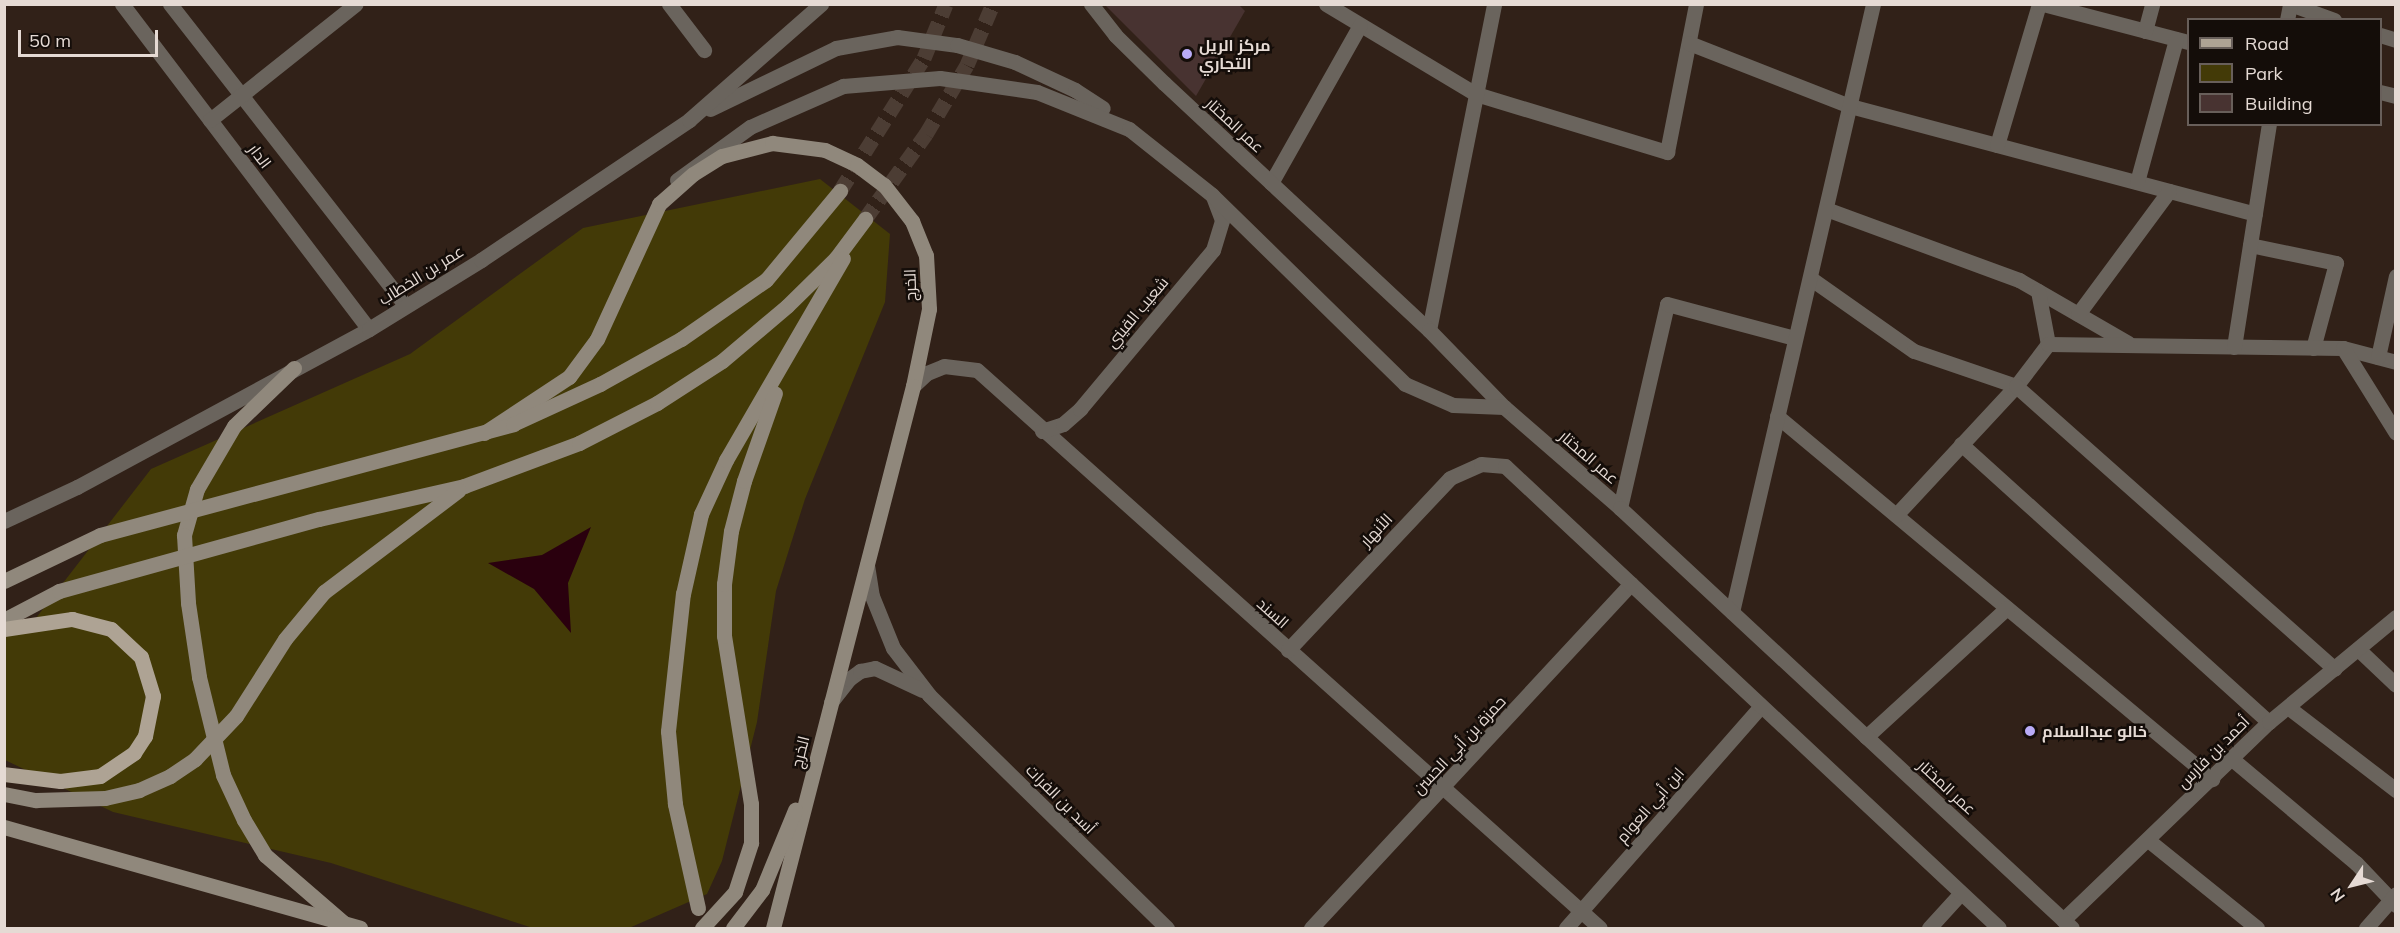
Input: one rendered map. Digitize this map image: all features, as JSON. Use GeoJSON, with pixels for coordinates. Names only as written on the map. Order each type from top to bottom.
{"type":"FeatureCollection","features":[{"type":"Feature","properties":{"kind":"main road","name":"الخرج"},"geometry":{"type":"LineString","coordinates":[[484,433],[569,377],[597,339],[659,204],[707,164],[755,146],[807,145],[842,156],[864,170],[904,208],[926,255],[929,309],[913,386],[773,928]]}},
{"type":"Feature","properties":{"kind":"main road"},"geometry":{"type":"LineString","coordinates":[[4,581],[100,535],[484,433],[513,424],[600,384],[681,339],[766,280],[840,191]]}},
{"type":"Feature","properties":{"kind":"main road"},"geometry":{"type":"LineString","coordinates":[[4,620],[59,591],[319,519],[464,486],[579,443],[657,403],[713,367],[787,306],[836,258],[866,219],[726,460],[701,514],[683,594],[668,730],[675,804],[698,908]]}},
{"type":"Feature","properties":{"kind":"main road"},"geometry":{"type":"LineString","coordinates":[[702,928],[735,892],[752,843],[751,804],[728,680],[724,584],[731,531],[744,481],[786,360]]}},
{"type":"Feature","properties":{"kind":"main road"},"geometry":{"type":"LineString","coordinates":[[294,368],[234,426],[214,455],[197,489],[184,535],[188,603],[199,677],[224,775],[244,820],[265,855],[345,924]]}},
{"type":"Feature","properties":{"kind":"main road"},"geometry":{"type":"LineString","coordinates":[[4,794],[36,800],[105,798],[139,790],[170,776],[195,759],[236,716],[285,639],[324,592],[464,486]]}},
{"type":"Feature","properties":{"kind":"main road"},"geometry":{"type":"LineString","coordinates":[[4,629],[72,619],[111,629],[141,657],[153,696],[145,736],[134,753],[100,776],[60,782],[4,774]]}},
{"type":"Feature","properties":{"kind":"main road"},"geometry":{"type":"LineString","coordinates":[[733,928],[762,890],[813,772]]}},
{"type":"Feature","properties":{"kind":"main road"},"geometry":{"type":"LineString","coordinates":[[4,827],[360,928]]}},
{"type":"Feature","properties":{"kind":"street","name":"الدار"},"geometry":{"type":"LineString","coordinates":[[122,4],[369,329]]}},
{"type":"Feature","properties":{"kind":"street","name":"الدار"},"geometry":{"type":"LineString","coordinates":[[170,4],[405,305]]}},
{"type":"Feature","properties":{"kind":"street"},"geometry":{"type":"LineString","coordinates":[[210,120],[356,4]]}},
{"type":"Feature","properties":{"kind":"street"},"geometry":{"type":"LineString","coordinates":[[669,4],[704,50]]}},
{"type":"Feature","properties":{"kind":"street","name":"عمر بن الخطاب"},"geometry":{"type":"LineString","coordinates":[[4,521],[77,487],[369,329],[481,260],[689,120],[821,4]]}},
{"type":"Feature","properties":{"kind":"street","name":"عمر المختار"},"geometry":{"type":"LineString","coordinates":[[1091,4],[1115,35],[1429,330],[1504,407],[1620,508],[2068,924]]}},
{"type":"Feature","properties":{"kind":"street"},"geometry":{"type":"LineString","coordinates":[[1326,4],[1476,94],[1667,152],[1696,4]]}},
{"type":"Feature","properties":{"kind":"street"},"geometry":{"type":"LineString","coordinates":[[1429,330],[1494,4]]}},
{"type":"Feature","properties":{"kind":"street"},"geometry":{"type":"LineString","coordinates":[[1732,612],[1874,4]]}},
{"type":"Feature","properties":{"kind":"street"},"geometry":{"type":"LineString","coordinates":[[1997,145],[2041,4],[2074,8],[2182,41],[2137,182]]}},
{"type":"Feature","properties":{"kind":"street"},"geometry":{"type":"LineString","coordinates":[[2145,31],[2152,4]]}},
{"type":"Feature","properties":{"kind":"street"},"geometry":{"type":"LineString","coordinates":[[2290,4],[2328,18]]}},
{"type":"Feature","properties":{"kind":"street"},"geometry":{"type":"LineString","coordinates":[[1271,183],[1360,25]]}},
{"type":"Feature","properties":{"kind":"street"},"geometry":{"type":"LineString","coordinates":[[689,120],[836,48],[897,37],[957,45],[1015,62],[1075,90],[1129,129],[1212,195],[1405,384],[1452,405],[1504,407]]}},
{"type":"Feature","properties":{"kind":"street"},"geometry":{"type":"LineString","coordinates":[[1689,43],[1850,106],[2255,214]]}},
{"type":"Feature","properties":{"kind":"street"},"geometry":{"type":"LineString","coordinates":[[659,204],[691,166],[750,127],[811,97],[864,83],[940,78],[1005,85],[1069,102],[1129,129]]}},
{"type":"Feature","properties":{"kind":"street"},"geometry":{"type":"LineString","coordinates":[[2235,347],[2269,126]]}},
{"type":"Feature","properties":{"kind":"street"},"geometry":{"type":"LineString","coordinates":[[2078,314],[2169,191]]}},
{"type":"Feature","properties":{"kind":"street","name":"شعيب القيني"},"geometry":{"type":"LineString","coordinates":[[1042,431],[1073,417],[1213,250],[1222,220],[1212,195]]}},
{"type":"Feature","properties":{"kind":"street"},"geometry":{"type":"LineString","coordinates":[[1826,209],[1932,245],[2038,291],[2131,345]]}},
{"type":"Feature","properties":{"kind":"street"},"geometry":{"type":"LineString","coordinates":[[2250,245],[2336,263],[2313,348]]}},
{"type":"Feature","properties":{"kind":"street"},"geometry":{"type":"LineString","coordinates":[[2378,357],[2396,276]]}},
{"type":"Feature","properties":{"kind":"street"},"geometry":{"type":"LineString","coordinates":[[1810,278],[1914,351],[2016,386],[2335,669]]}},
{"type":"Feature","properties":{"kind":"street"},"geometry":{"type":"LineString","coordinates":[[1896,515],[2016,386],[2048,344],[2038,291]]}},
{"type":"Feature","properties":{"kind":"street"},"geometry":{"type":"LineString","coordinates":[[1620,508],[1667,304],[1796,338]]}},
{"type":"Feature","properties":{"kind":"street"},"geometry":{"type":"LineString","coordinates":[[2048,344],[2343,348],[2396,362]]}},
{"type":"Feature","properties":{"kind":"street"},"geometry":{"type":"LineString","coordinates":[[2343,348],[2396,433]]}},
{"type":"Feature","properties":{"kind":"street","name":"السند"},"geometry":{"type":"LineString","coordinates":[[913,386],[935,369],[966,366],[977,370],[1042,431],[1600,928]]}},
{"type":"Feature","properties":{"kind":"street"},"geometry":{"type":"LineString","coordinates":[[1778,416],[2212,779]]}},
{"type":"Feature","properties":{"kind":"street"},"geometry":{"type":"LineString","coordinates":[[1960,444],[2269,722]]}},
{"type":"Feature","properties":{"kind":"street","name":"الأنهار"},"geometry":{"type":"LineString","coordinates":[[1288,650],[1450,478],[1481,464],[1505,466],[1630,584]]}},
{"type":"Feature","properties":{"kind":"street","name":"أسد بن الفرات"},"geometry":{"type":"LineString","coordinates":[[867,565],[872,596],[893,648],[929,695],[1167,928]]}},
{"type":"Feature","properties":{"kind":"street"},"geometry":{"type":"LineString","coordinates":[[1630,584],[1999,928]]}},
{"type":"Feature","properties":{"kind":"street","name":"حمزة بن أبي الحسن"},"geometry":{"type":"LineString","coordinates":[[1311,928],[1443,789],[1630,584]]}},
{"type":"Feature","properties":{"kind":"street"},"geometry":{"type":"LineString","coordinates":[[1866,737],[2007,608]]}},
{"type":"Feature","properties":{"kind":"street","name":"أحمد بن فارس"},"geometry":{"type":"LineString","coordinates":[[2068,924],[2148,840],[2269,722],[2289,708],[2358,649],[2392,627]]}},
{"type":"Feature","properties":{"kind":"street"},"geometry":{"type":"LineString","coordinates":[[2358,649],[2396,685]]}},
{"type":"Feature","properties":{"kind":"street","name":"أسد بن الفرات"},"geometry":{"type":"LineString","coordinates":[[831,702],[849,679],[860,671],[875,668],[929,695]]}},
{"type":"Feature","properties":{"kind":"street","name":"ابن أبي العوام"},"geometry":{"type":"LineString","coordinates":[[1566,928],[1761,706]]}},
{"type":"Feature","properties":{"kind":"street"},"geometry":{"type":"LineString","coordinates":[[2289,708],[2396,790]]}},
{"type":"Feature","properties":{"kind":"street"},"geometry":{"type":"LineString","coordinates":[[2232,759],[2356,863],[2394,900],[2366,928]]}},
{"type":"Feature","properties":{"kind":"street"},"geometry":{"type":"LineString","coordinates":[[2148,840],[2257,928]]}},
{"type":"Feature","properties":{"kind":"street"},"geometry":{"type":"LineString","coordinates":[[1929,928],[1960,893]]}},
{"type":"Feature","properties":{"kind":"green space"},"geometry":{"type":"Polygon","coordinates":[[[820,179],[890,234],[885,302],[805,499],[776,591],[757,722],[722,861],[707,894],[629,928],[533,928],[331,863],[113,812],[5,760],[4,631],[36,618],[151,469],[410,354],[583,228],[820,179]]]}},
{"type":"Feature","properties":{"kind":"shaded area"},"geometry":{"type":"Polygon","coordinates":[[[591,527],[568,583],[571,633],[534,589],[488,563],[542,555],[591,527]]]}},
{"type":"Feature","properties":{"kind":"building","name":"مركز الريل التجاري"},"geometry":{"type":"Polygon","coordinates":[[[1104,4],[1238,4],[1245,11],[1196,96],[1104,4]]]}},
{"type":"Feature","properties":{"kind":"tunnel"},"geometry":{"type":"LineString","coordinates":[[840,191],[924,58],[946,4]]}},
{"type":"Feature","properties":{"kind":"tunnel"},"geometry":{"type":"LineString","coordinates":[[865,219],[926,134],[967,65],[993,4]]}},
{"type":"Feature","properties":{"kind":"place","name":"مركز الريل التجاري"},"geometry":{"type":"Point","coordinates":[1187,54]}},
{"type":"Feature","properties":{"kind":"place","name":"خالو عبدالسلام"},"geometry":{"type":"Point","coordinates":[2030,731]}}]}
